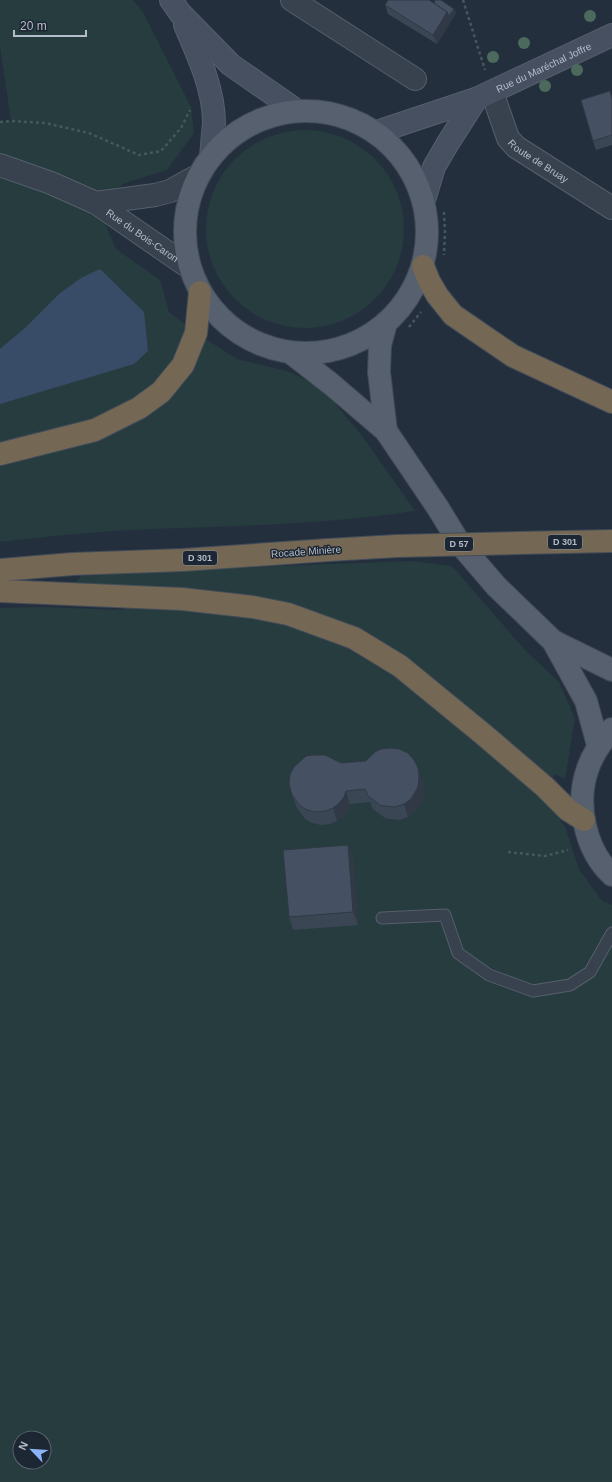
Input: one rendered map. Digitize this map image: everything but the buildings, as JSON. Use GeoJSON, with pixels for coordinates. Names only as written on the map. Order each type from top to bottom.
{"type":"FeatureCollection","features":[{"type":"Feature","properties":{"kind":"highway"},"geometry":{"type":"LineString","coordinates":[[423,266],[437,295],[453,315],[513,356],[612,402]]}},
{"type":"Feature","properties":{"kind":"highway"},"geometry":{"type":"LineString","coordinates":[[0,454],[95,430],[139,408],[161,392],[183,364],[196,333],[200,292]]}},
{"type":"Feature","properties":{"kind":"highway","name":"Rocade Minière"},"geometry":{"type":"LineString","coordinates":[[0,570],[72,564],[183,560],[328,550],[612,541]]}},
{"type":"Feature","properties":{"kind":"highway"},"geometry":{"type":"LineString","coordinates":[[0,591],[182,599],[253,606],[288,614],[354,638],[400,666],[500,748],[545,787],[568,810],[584,820]]}},
{"type":"Feature","properties":{"kind":"main road"},"geometry":{"type":"LineString","coordinates":[[296,110],[324,111],[352,118],[377,132],[393,146],[406,162],[417,180],[424,200],[428,233],[423,266],[414,287],[402,307],[386,323],[364,339],[352,345],[332,351],[311,353],[290,352],[268,348],[248,339],[229,326],[213,310],[200,292],[190,268],[186,249],[186,211],[191,193],[199,175],[211,157],[224,142],[257,120],[296,110]]}},
{"type":"Feature","properties":{"kind":"main road","name":"D 57"},"geometry":{"type":"LineString","coordinates":[[386,323],[380,345],[379,372],[386,431]]}},
{"type":"Feature","properties":{"kind":"main road","name":"D 57"},"geometry":{"type":"LineString","coordinates":[[290,352],[331,384],[386,431],[438,508],[460,544],[496,586],[553,640],[612,670]]}},
{"type":"Feature","properties":{"kind":"main road","name":"D 57"},"geometry":{"type":"LineString","coordinates":[[553,640],[605,737]]}},
{"type":"Feature","properties":{"kind":"main road"},"geometry":{"type":"LineString","coordinates":[[605,737],[587,769],[582,794],[584,820],[592,848],[612,875]]}},
{"type":"Feature","properties":{"kind":"street"},"geometry":{"type":"LineString","coordinates":[[292,0],[415,79]]}},
{"type":"Feature","properties":{"kind":"street"},"geometry":{"type":"LineString","coordinates":[[176,6],[196,52],[211,96],[214,122],[211,157]]}},
{"type":"Feature","properties":{"kind":"street"},"geometry":{"type":"LineString","coordinates":[[176,6],[231,65],[296,110]]}},
{"type":"Feature","properties":{"kind":"street","name":"Rue du Maréchal Joffre"},"geometry":{"type":"LineString","coordinates":[[377,132],[415,121],[444,109],[484,96],[612,35]]}},
{"type":"Feature","properties":{"kind":"street"},"geometry":{"type":"LineString","coordinates":[[424,200],[434,167],[448,143],[484,96]]}},
{"type":"Feature","properties":{"kind":"street","name":"Route de Bruay"},"geometry":{"type":"LineString","coordinates":[[484,96],[508,138],[516,147],[612,208]]}},
{"type":"Feature","properties":{"kind":"street","name":"Rue du Bois-Caron"},"geometry":{"type":"LineString","coordinates":[[0,165],[51,183],[96,203],[190,268]]}},
{"type":"Feature","properties":{"kind":"street","name":"Rue du Bois-Caron"},"geometry":{"type":"LineString","coordinates":[[96,203],[155,195],[170,191],[199,175]]}},
{"type":"Feature","properties":{"kind":"lane"},"geometry":{"type":"LineString","coordinates":[[382,918],[445,915],[458,953],[489,975],[534,991],[570,985],[590,972],[612,933]]}},
{"type":"Feature","properties":{"kind":"path"},"geometry":{"type":"LineString","coordinates":[[464,0],[485,72],[484,96]]}},
{"type":"Feature","properties":{"kind":"path"},"geometry":{"type":"LineString","coordinates":[[0,122],[11,121],[45,123],[89,133],[139,155],[161,151],[181,128],[191,107],[211,96]]}},
{"type":"Feature","properties":{"kind":"path"},"geometry":{"type":"LineString","coordinates":[[508,852],[545,856],[562,851],[592,848]]}},
{"type":"Feature","properties":{"kind":"green space"},"geometry":{"type":"Polygon","coordinates":[[[0,0],[133,0],[143,12],[191,107],[194,133],[167,170],[125,183],[96,203],[116,249],[160,280],[169,312],[196,333],[237,359],[287,371],[321,387],[363,437],[415,511],[317,522],[114,531],[0,542],[0,122],[11,121],[0,46],[0,0]]]}},
{"type":"Feature","properties":{"kind":"green space"},"geometry":{"type":"Polygon","coordinates":[[[305,130],[324,132],[343,138],[360,147],[375,159],[387,174],[396,191],[402,210],[404,229],[402,248],[396,267],[387,284],[375,299],[360,311],[343,320],[324,326],[305,328],[286,326],[267,320],[250,311],[235,299],[223,284],[214,267],[208,248],[206,229],[208,210],[214,191],[223,174],[235,159],[250,147],[267,138],[286,132],[305,130]]]}},
{"type":"Feature","properties":{"kind":"green space"},"geometry":{"type":"Polygon","coordinates":[[[412,561],[452,566],[525,650],[559,682],[575,718],[565,779],[555,774],[542,794],[565,827],[579,869],[602,901],[612,905],[612,1482],[0,1482],[0,608],[39,607],[124,610],[113,587],[75,584],[81,576],[201,569],[412,561]]]}},
{"type":"Feature","properties":{"kind":"water"},"geometry":{"type":"Polygon","coordinates":[[[100,269],[144,312],[148,351],[134,364],[0,404],[0,349],[25,328],[59,294],[81,278],[100,269]]]}}]}
